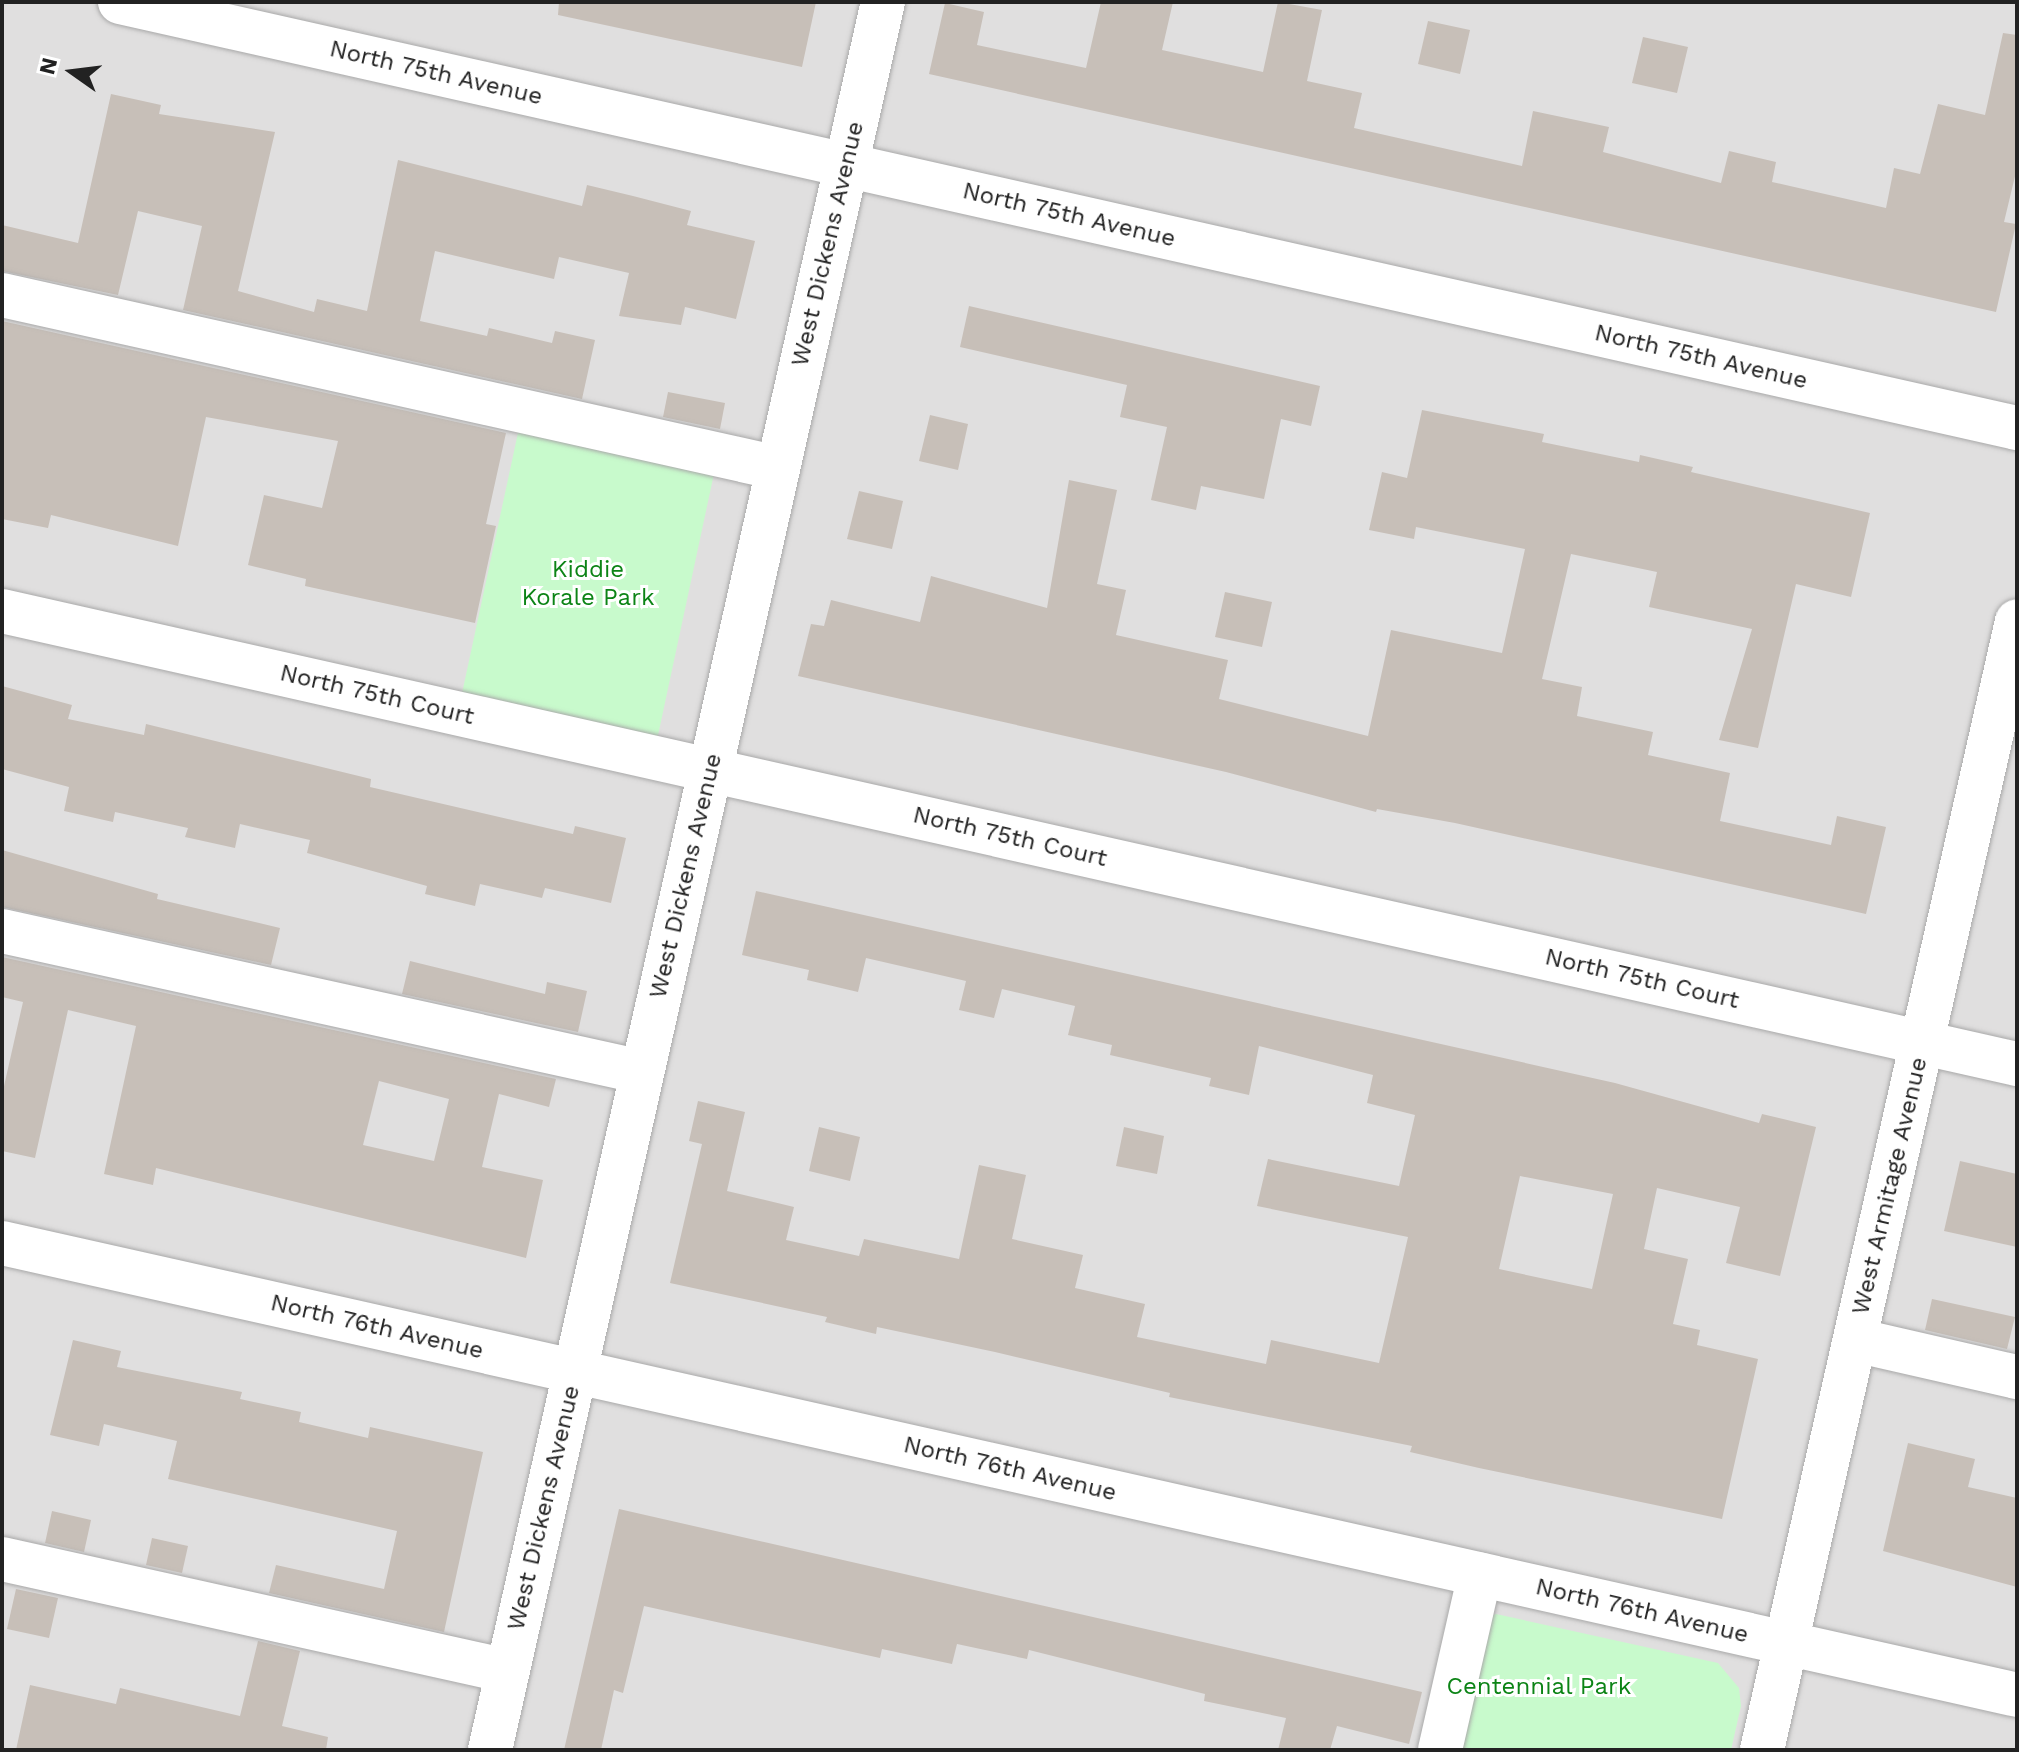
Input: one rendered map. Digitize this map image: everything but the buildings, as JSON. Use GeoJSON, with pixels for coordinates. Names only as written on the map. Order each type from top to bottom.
{"type":"FeatureCollection","features":[{"type":"Feature","properties":{"kind":"street","name":"North 75th Avenue"},"geometry":{"type":"LineString","coordinates":[[120,2],[2017,428]]}},
{"type":"Feature","properties":{"kind":"street","name":"West Dickens Avenue"},"geometry":{"type":"LineString","coordinates":[[490,1750],[883,2]]}},
{"type":"Feature","properties":{"kind":"street"},"geometry":{"type":"LineString","coordinates":[[2,295],[778,468]]}},
{"type":"Feature","properties":{"kind":"street","name":"North 75th Court"},"geometry":{"type":"LineString","coordinates":[[2,611],[2017,1064]]}},
{"type":"Feature","properties":{"kind":"street","name":"West Armitage Avenue"},"geometry":{"type":"LineString","coordinates":[[1762,1750],[1922,1042],[2004,741],[2017,621]]}},
{"type":"Feature","properties":{"kind":"street"},"geometry":{"type":"LineString","coordinates":[[2,931],[642,1072]]}},
{"type":"Feature","properties":{"kind":"street","name":"North 76th Avenue"},"geometry":{"type":"LineString","coordinates":[[2,1243],[2017,1695]]}},
{"type":"Feature","properties":{"kind":"street"},"geometry":{"type":"LineString","coordinates":[[1855,1340],[2017,1377]]}},
{"type":"Feature","properties":{"kind":"street"},"geometry":{"type":"LineString","coordinates":[[2,1559],[507,1671]]}},
{"type":"Feature","properties":{"kind":"street"},"geometry":{"type":"LineString","coordinates":[[1440,1750],[1480,1574]]}},
{"type":"Feature","properties":{"kind":"shaded area"},"geometry":{"type":"Polygon","coordinates":[[[2,2],[2017,2],[2017,1750],[2,1750],[2,2]]]}},
{"type":"Feature","properties":{"kind":"green space","name":"Kiddie Korale Park"},"geometry":{"type":"Polygon","coordinates":[[[519,428],[715,469],[657,740],[461,698],[519,428]]]}},
{"type":"Feature","properties":{"kind":"green space","name":"Centennial Park"},"geometry":{"type":"Polygon","coordinates":[[[1496,1614],[1718,1663],[1739,1688],[1741,1706],[1731,1750],[1455,1750],[1485,1618],[1496,1614]]]}}]}
